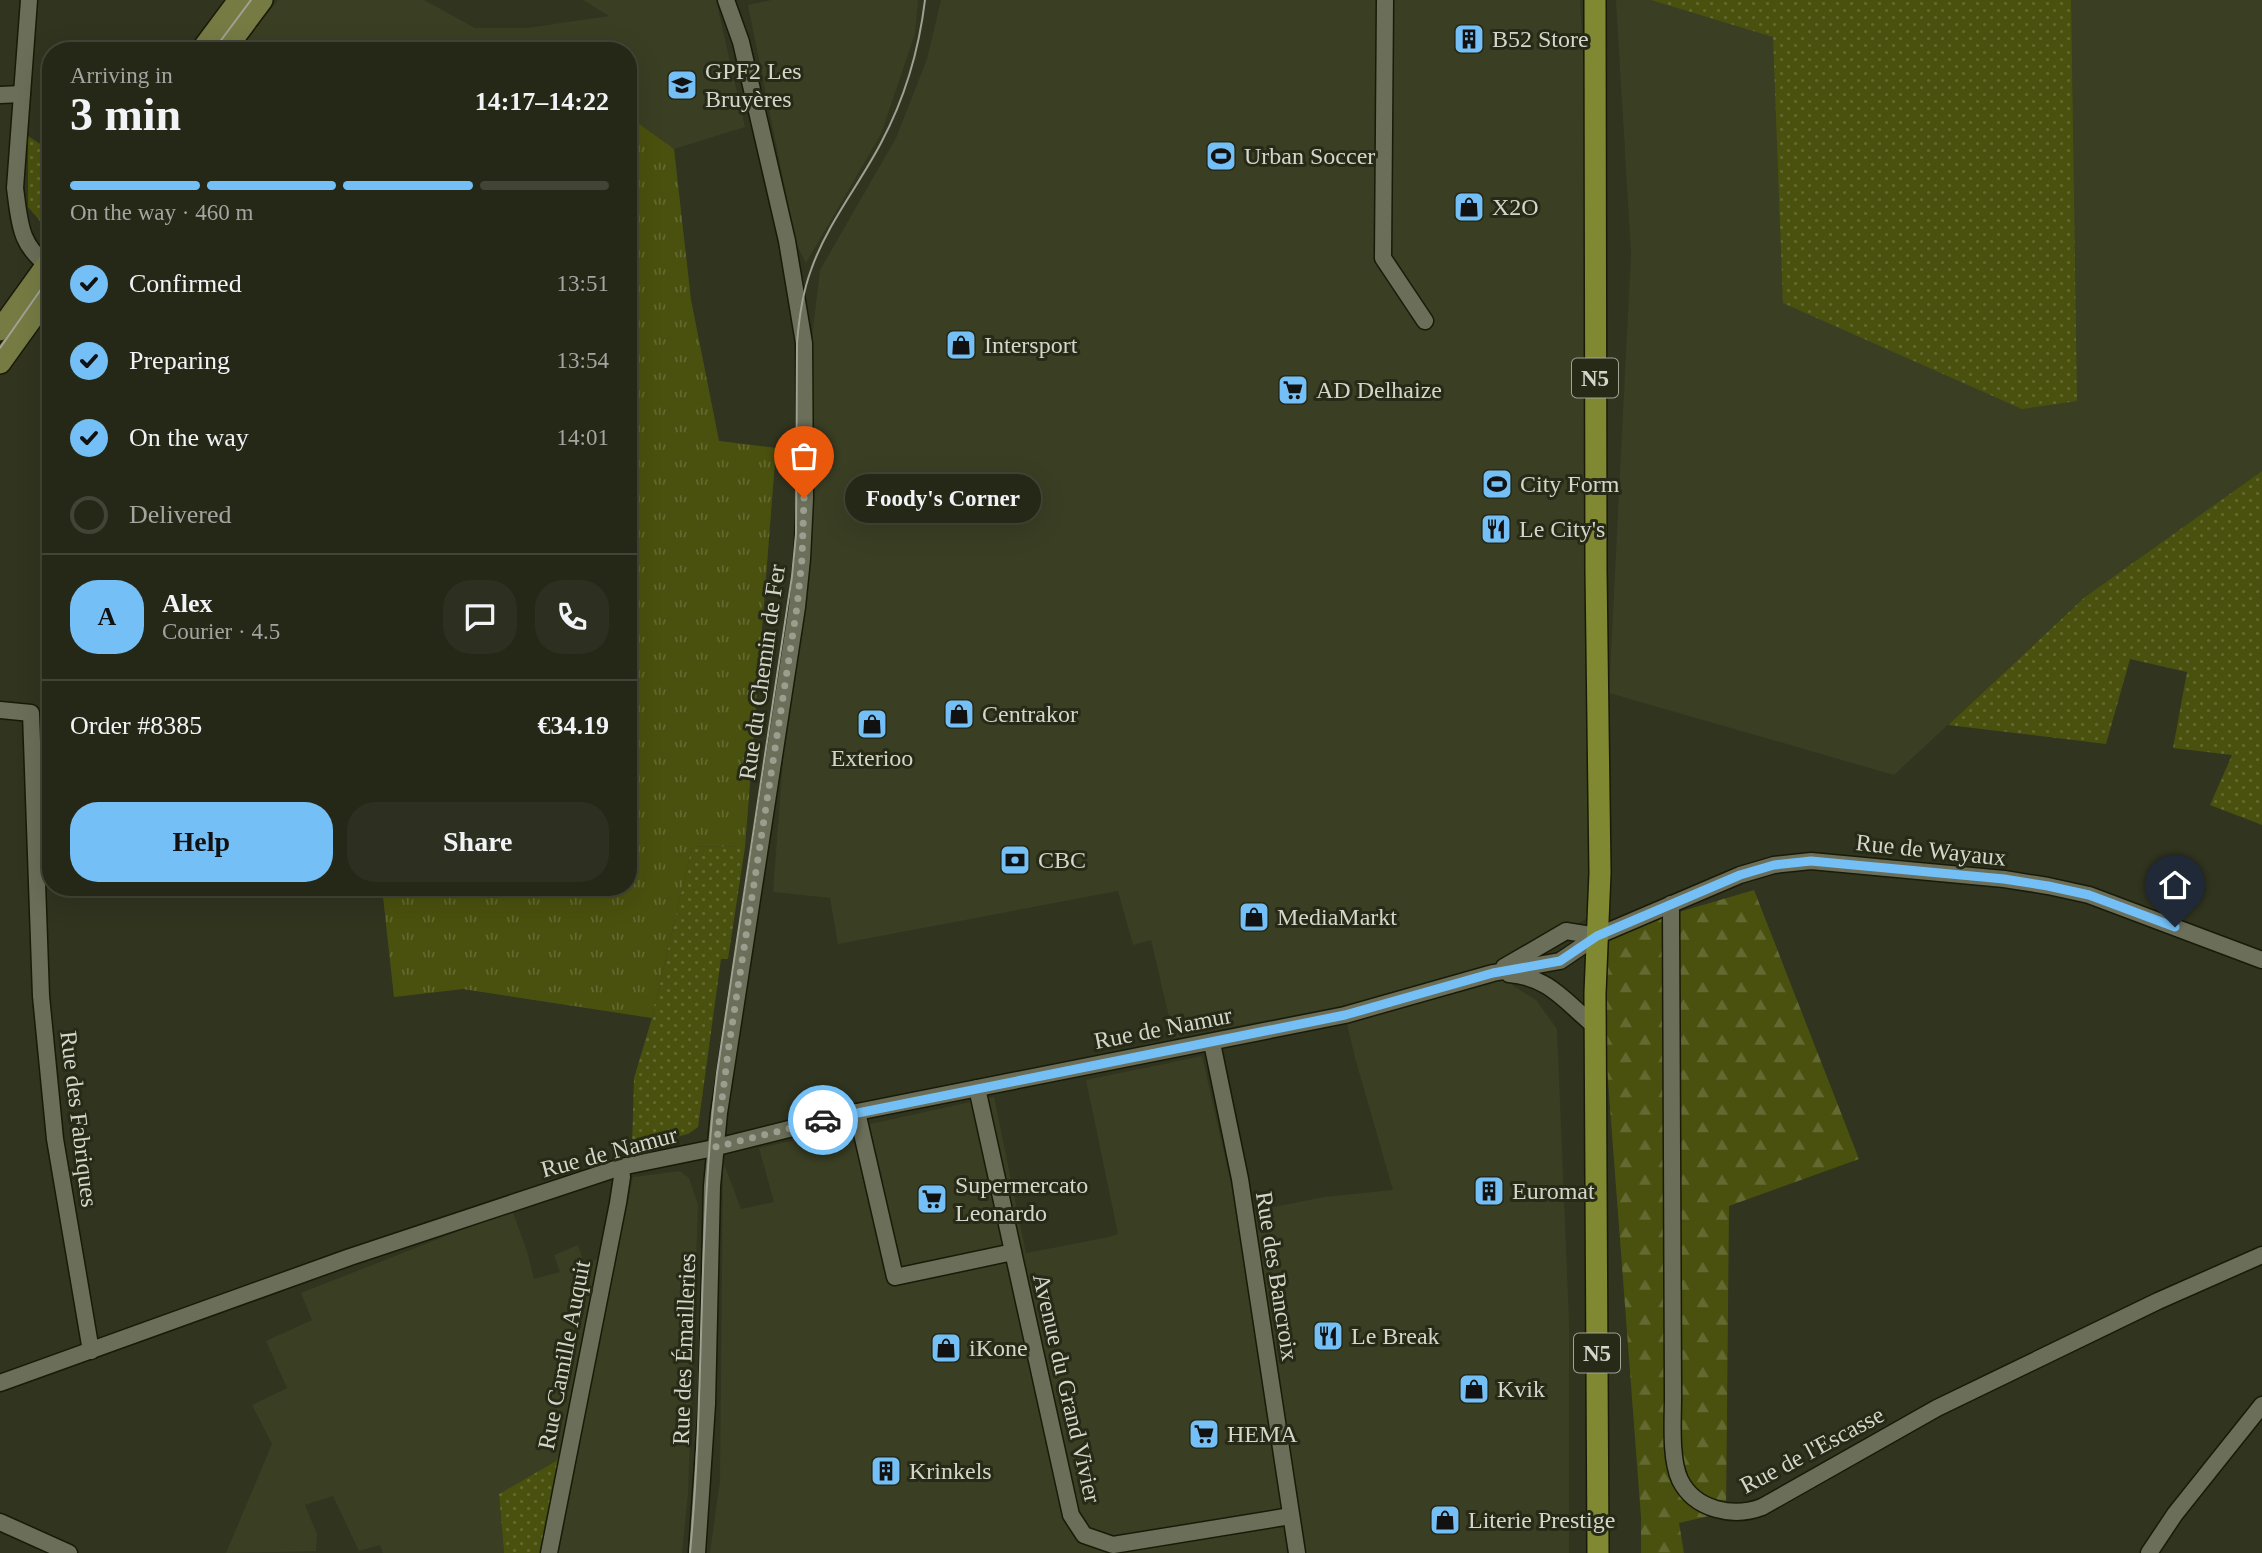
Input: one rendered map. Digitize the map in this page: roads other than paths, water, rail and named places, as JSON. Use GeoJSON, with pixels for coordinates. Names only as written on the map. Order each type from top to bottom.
{"type":"FeatureCollection","features":[{"type":"Feature","properties":{"kind":"main road","name":"N5"},"geometry":{"type":"LineString","coordinates":[[1595,0],[1596,571],[1600,873],[1596,1027],[1598,1553]]}},
{"type":"Feature","properties":{"kind":"street"},"geometry":{"type":"LineString","coordinates":[[29,0],[15,188],[19,218],[29,249],[42,259]]}},
{"type":"Feature","properties":{"kind":"street"},"geometry":{"type":"LineString","coordinates":[[208,42],[239,0]]}},
{"type":"Feature","properties":{"kind":"street"},"geometry":{"type":"LineString","coordinates":[[231,42],[262,0]]}},
{"type":"Feature","properties":{"kind":"street","name":"Rue du Chemin de Fer"},"geometry":{"type":"LineString","coordinates":[[716,1147],[727,1059],[797,607],[804,498],[804,343],[800,314],[787,241],[741,42],[726,0]]}},
{"type":"Feature","properties":{"kind":"street"},"geometry":{"type":"LineString","coordinates":[[1385,0],[1383,258],[1425,321]]}},
{"type":"Feature","properties":{"kind":"street"},"geometry":{"type":"LineString","coordinates":[[0,95],[22,94]]}},
{"type":"Feature","properties":{"kind":"street"},"geometry":{"type":"LineString","coordinates":[[0,330],[42,273]]}},
{"type":"Feature","properties":{"kind":"street"},"geometry":{"type":"LineString","coordinates":[[0,363],[42,305]]}},
{"type":"Feature","properties":{"kind":"street","name":"Rue des Fabriques"},"geometry":{"type":"LineString","coordinates":[[0,710],[31,713],[41,996],[55,1139],[91,1351]]}},
{"type":"Feature","properties":{"kind":"street","name":"Rue de Wayaux"},"geometry":{"type":"LineString","coordinates":[[1597,936],[1740,875],[1774,865],[1811,861],[2004,879],[2048,886],[2089,895],[2262,960]]}},
{"type":"Feature","properties":{"kind":"street","name":"Rue de l'Escasse"},"geometry":{"type":"LineString","coordinates":[[1671,905],[1672,1397],[1675,1459],[1680,1480],[1702,1502],[1726,1512],[1750,1512],[1762,1507],[1937,1408],[2158,1301],[2262,1255]]}},
{"type":"Feature","properties":{"kind":"street"},"geometry":{"type":"LineString","coordinates":[[1493,973],[1566,931],[1597,936]]}},
{"type":"Feature","properties":{"kind":"street","name":"Rue de Namur"},"geometry":{"type":"LineString","coordinates":[[0,1382],[351,1257],[621,1167],[857,1112],[1212,1043],[1380,1007],[1493,973],[1560,961],[1597,936]]}},
{"type":"Feature","properties":{"kind":"street","name":"Rue de Namur"},"geometry":{"type":"LineString","coordinates":[[1493,973],[1540,980],[1596,1027]]}},
{"type":"Feature","properties":{"kind":"street","name":"Rue des Bancroix"},"geometry":{"type":"LineString","coordinates":[[1212,1043],[1240,1179],[1291,1516]]}},
{"type":"Feature","properties":{"kind":"street","name":"Avenue du Grand Vivier"},"geometry":{"type":"LineString","coordinates":[[978,1088],[1071,1515],[1084,1535],[1112,1545],[1291,1516]]}},
{"type":"Feature","properties":{"kind":"street"},"geometry":{"type":"LineString","coordinates":[[857,1112],[895,1277],[1013,1252]]}},
{"type":"Feature","properties":{"kind":"street","name":"Rue des Émailleries"},"geometry":{"type":"LineString","coordinates":[[697,1553],[707,1404],[712,1186],[716,1147]]}},
{"type":"Feature","properties":{"kind":"street","name":"Rue Camille Auquit"},"geometry":{"type":"LineString","coordinates":[[549,1553],[618,1203],[621,1167]]}},
{"type":"Feature","properties":{"kind":"street"},"geometry":{"type":"LineString","coordinates":[[2149,1553],[2175,1514],[2262,1405]]}},
{"type":"Feature","properties":{"kind":"street"},"geometry":{"type":"LineString","coordinates":[[1291,1516],[1297,1553]]}},
{"type":"Feature","properties":{"kind":"street"},"geometry":{"type":"LineString","coordinates":[[0,1522],[69,1553]]}},
{"type":"Feature","properties":{"kind":"tram line"},"geometry":{"type":"LineString","coordinates":[[220,42],[251,0]]}},
{"type":"Feature","properties":{"kind":"tram line"},"geometry":{"type":"LineString","coordinates":[[690,1553],[711,1133],[717,1073],[792,576],[796,534],[797,343],[800,315],[805,288],[818,253],[881,143],[897,109],[915,55],[925,0]]}},
{"type":"Feature","properties":{"kind":"tram line"},"geometry":{"type":"LineString","coordinates":[[0,348],[42,288]]}},
{"type":"Feature","properties":{"kind":"place","name":"B52 Store"},"geometry":{"type":"Point","coordinates":[1469,39]}},
{"type":"Feature","properties":{"kind":"place","name":"GPF2 Les Bruyères"},"geometry":{"type":"Point","coordinates":[682,85]}},
{"type":"Feature","properties":{"kind":"place","name":"Urban Soccer"},"geometry":{"type":"Point","coordinates":[1221,156]}},
{"type":"Feature","properties":{"kind":"place","name":"X2O"},"geometry":{"type":"Point","coordinates":[1469,207]}},
{"type":"Feature","properties":{"kind":"place","name":"Intersport"},"geometry":{"type":"Point","coordinates":[961,345]}},
{"type":"Feature","properties":{"kind":"place","name":"AD Delhaize"},"geometry":{"type":"Point","coordinates":[1293,390]}},
{"type":"Feature","properties":{"kind":"place","name":"City Form"},"geometry":{"type":"Point","coordinates":[1497,484]}},
{"type":"Feature","properties":{"kind":"place","name":"Foody's Corner"},"geometry":{"type":"Point","coordinates":[804,498]}},
{"type":"Feature","properties":{"kind":"place","name":"Le City's"},"geometry":{"type":"Point","coordinates":[1496,529]}},
{"type":"Feature","properties":{"kind":"place","name":"Centrakor"},"geometry":{"type":"Point","coordinates":[959,714]}},
{"type":"Feature","properties":{"kind":"place","name":"Exterioo"},"geometry":{"type":"Point","coordinates":[872,724]}},
{"type":"Feature","properties":{"kind":"place","name":"CBC"},"geometry":{"type":"Point","coordinates":[1015,860]}},
{"type":"Feature","properties":{"kind":"place","name":"MediaMarkt"},"geometry":{"type":"Point","coordinates":[1254,917]}},
{"type":"Feature","properties":{"kind":"place","name":"Euromat"},"geometry":{"type":"Point","coordinates":[1489,1191]}},
{"type":"Feature","properties":{"kind":"place","name":"Supermercato Leonardo"},"geometry":{"type":"Point","coordinates":[932,1199]}},
{"type":"Feature","properties":{"kind":"place","name":"Le Break"},"geometry":{"type":"Point","coordinates":[1328,1336]}},
{"type":"Feature","properties":{"kind":"place","name":"iKone"},"geometry":{"type":"Point","coordinates":[946,1348]}},
{"type":"Feature","properties":{"kind":"place","name":"Kvik"},"geometry":{"type":"Point","coordinates":[1474,1389]}},
{"type":"Feature","properties":{"kind":"place","name":"HEMA"},"geometry":{"type":"Point","coordinates":[1204,1434]}},
{"type":"Feature","properties":{"kind":"place","name":"Krinkels"},"geometry":{"type":"Point","coordinates":[886,1471]}},
{"type":"Feature","properties":{"kind":"place","name":"Literie Prestige"},"geometry":{"type":"Point","coordinates":[1445,1520]}}]}
